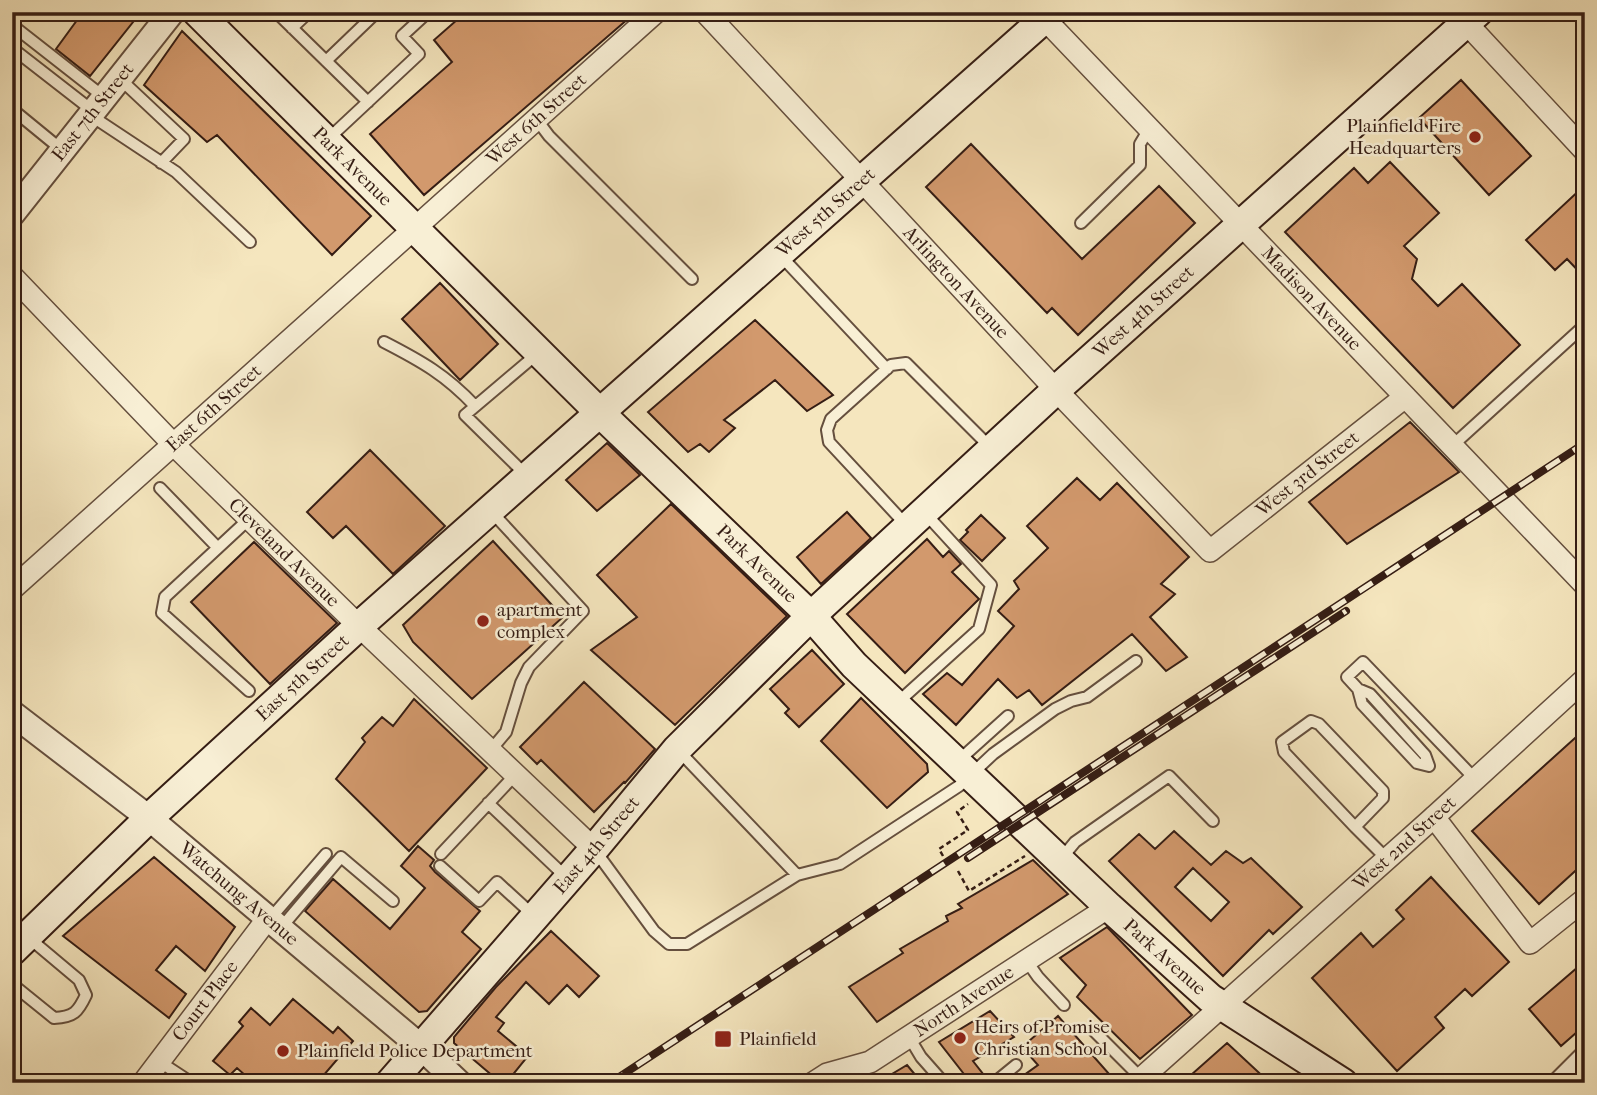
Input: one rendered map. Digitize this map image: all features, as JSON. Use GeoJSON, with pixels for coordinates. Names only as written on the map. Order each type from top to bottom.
{"type":"FeatureCollection","features":[{"type":"Feature","properties":{"kind":"main road","name":"Park Avenue"},"geometry":{"type":"LineString","coordinates":[[197,12],[599,412],[811,616],[854,665],[1109,907],[1210,998],[1343,1083]]}},
{"type":"Feature","properties":{"kind":"main road","name":"West 5th Street"},"geometry":{"type":"LineString","coordinates":[[599,412],[1045,15]]}},
{"type":"Feature","properties":{"kind":"main road","name":"West 4th Street"},"geometry":{"type":"LineString","coordinates":[[811,616],[1466,16]]}},
{"type":"Feature","properties":{"kind":"main road","name":"East 5th Street"},"geometry":{"type":"LineString","coordinates":[[20,944],[149,818],[599,412]]}},
{"type":"Feature","properties":{"kind":"main road","name":"East 4th Street"},"geometry":{"type":"LineString","coordinates":[[390,1083],[594,849],[677,749],[811,616]]}},
{"type":"Feature","properties":{"kind":"street","name":"East 7th Street"},"geometry":{"type":"LineString","coordinates":[[15,205],[172,12]]}},
{"type":"Feature","properties":{"kind":"street","name":"West 6th Street"},"geometry":{"type":"LineString","coordinates":[[416,228],[656,12]]}},
{"type":"Feature","properties":{"kind":"street","name":"Arlington Avenue"},"geometry":{"type":"LineString","coordinates":[[705,12],[1056,390],[1210,551]]}},
{"type":"Feature","properties":{"kind":"street","name":"Madison Avenue"},"geometry":{"type":"LineString","coordinates":[[1045,15],[1149,129],[1585,585]]}},
{"type":"Feature","properties":{"kind":"street"},"geometry":{"type":"LineString","coordinates":[[1466,16],[1585,151]]}},
{"type":"Feature","properties":{"kind":"street","name":"East 6th Street"},"geometry":{"type":"LineString","coordinates":[[12,589],[416,228]]}},
{"type":"Feature","properties":{"kind":"street","name":"Cleveland Avenue"},"geometry":{"type":"LineString","coordinates":[[12,276],[249,519],[594,849]]}},
{"type":"Feature","properties":{"kind":"street","name":"West 3rd Street"},"geometry":{"type":"LineString","coordinates":[[1210,551],[1405,397]]}},
{"type":"Feature","properties":{"kind":"street","name":"West 2nd Street"},"geometry":{"type":"LineString","coordinates":[[1138,1080],[1585,679]]}},
{"type":"Feature","properties":{"kind":"street","name":"Watchung Avenue"},"geometry":{"type":"LineString","coordinates":[[12,713],[149,818],[421,1047],[459,1083]]}},
{"type":"Feature","properties":{"kind":"street"},"geometry":{"type":"LineString","coordinates":[[1434,817],[1530,943],[1585,899]]}},
{"type":"Feature","properties":{"kind":"street","name":"North Avenue"},"geometry":{"type":"LineString","coordinates":[[825,1080],[870,1062],[1109,907]]}},
{"type":"Feature","properties":{"kind":"street","name":"Court Place"},"geometry":{"type":"LineString","coordinates":[[143,1083],[272,922]]}},
{"type":"Feature","properties":{"kind":"street"},"geometry":{"type":"LineString","coordinates":[[1561,1083],[1585,1059]]}},
{"type":"Feature","properties":{"kind":"lane"},"geometry":{"type":"LineString","coordinates":[[276,12],[368,102]]}},
{"type":"Feature","properties":{"kind":"lane"},"geometry":{"type":"LineString","coordinates":[[292,28],[309,12]]}},
{"type":"Feature","properties":{"kind":"lane"},"geometry":{"type":"LineString","coordinates":[[326,61],[377,12]]}},
{"type":"Feature","properties":{"kind":"lane"},"geometry":{"type":"LineString","coordinates":[[327,140],[419,54],[402,36],[428,12]]}},
{"type":"Feature","properties":{"kind":"lane"},"geometry":{"type":"LineString","coordinates":[[12,25],[102,100],[161,163],[176,172],[250,242]]}},
{"type":"Feature","properties":{"kind":"lane"},"geometry":{"type":"LineString","coordinates":[[12,48],[102,100],[184,139],[161,163]]}},
{"type":"Feature","properties":{"kind":"lane"},"geometry":{"type":"LineString","coordinates":[[12,109],[62,150]]}},
{"type":"Feature","properties":{"kind":"lane"},"geometry":{"type":"LineString","coordinates":[[537,120],[549,136],[692,279]]}},
{"type":"Feature","properties":{"kind":"lane"},"geometry":{"type":"LineString","coordinates":[[1081,223],[1140,165],[1140,144],[1149,129]]}},
{"type":"Feature","properties":{"kind":"lane"},"geometry":{"type":"LineString","coordinates":[[778,253],[887,369]]}},
{"type":"Feature","properties":{"kind":"lane"},"geometry":{"type":"LineString","coordinates":[[1452,446],[1585,325]]}},
{"type":"Feature","properties":{"kind":"lane"},"geometry":{"type":"LineString","coordinates":[[384,342],[441,373],[475,406]]}},
{"type":"Feature","properties":{"kind":"lane"},"geometry":{"type":"LineString","coordinates":[[527,477],[465,415],[539,352]]}},
{"type":"Feature","properties":{"kind":"lane"},"geometry":{"type":"LineString","coordinates":[[896,704],[979,629],[991,585],[829,442],[831,419],[887,369],[897,363],[906,363],[992,449]]}},
{"type":"Feature","properties":{"kind":"lane"},"geometry":{"type":"LineString","coordinates":[[160,488],[218,548]]}},
{"type":"Feature","properties":{"kind":"lane"},"geometry":{"type":"LineString","coordinates":[[490,510],[583,611],[529,667],[521,683],[506,732],[490,751]]}},
{"type":"Feature","properties":{"kind":"lane"},"geometry":{"type":"LineString","coordinates":[[248,691],[162,613],[165,597],[249,519]]}},
{"type":"Feature","properties":{"kind":"lane"},"geometry":{"type":"LineString","coordinates":[[594,849],[654,931],[669,944],[687,944],[797,875],[840,864],[959,786],[1055,709],[1087,697],[1136,661]]}},
{"type":"Feature","properties":{"kind":"lane"},"geometry":{"type":"LineString","coordinates":[[1446,748],[1429,766],[1425,755],[1380,704],[1370,694],[1358,689],[1347,677],[1363,662],[1446,748],[1475,779]]}},
{"type":"Feature","properties":{"kind":"lane"},"geometry":{"type":"LineString","coordinates":[[971,775],[1008,716]]}},
{"type":"Feature","properties":{"kind":"lane"},"geometry":{"type":"LineString","coordinates":[[1355,827],[1383,798],[1382,791],[1319,724],[1311,721],[1282,742],[1284,752],[1355,827],[1387,859]]}},
{"type":"Feature","properties":{"kind":"lane"},"geometry":{"type":"LineString","coordinates":[[677,749],[797,875]]}},
{"type":"Feature","properties":{"kind":"lane"},"geometry":{"type":"LineString","coordinates":[[441,854],[515,775]]}},
{"type":"Feature","properties":{"kind":"lane"},"geometry":{"type":"LineString","coordinates":[[1052,852],[1075,842],[1169,776],[1213,821]]}},
{"type":"Feature","properties":{"kind":"lane"},"geometry":{"type":"LineString","coordinates":[[488,803],[568,879]]}},
{"type":"Feature","properties":{"kind":"lane"},"geometry":{"type":"LineString","coordinates":[[272,922],[326,855]]}},
{"type":"Feature","properties":{"kind":"lane"},"geometry":{"type":"LineString","coordinates":[[272,922],[341,857],[393,901]]}},
{"type":"Feature","properties":{"kind":"lane"},"geometry":{"type":"LineString","coordinates":[[440,866],[479,901],[497,882],[535,917]]}},
{"type":"Feature","properties":{"kind":"lane"},"geometry":{"type":"LineString","coordinates":[[12,984],[54,1018],[64,1018],[78,1011],[86,995],[79,980],[20,944]]}},
{"type":"Feature","properties":{"kind":"lane"},"geometry":{"type":"LineString","coordinates":[[1026,960],[1064,1005]]}},
{"type":"Feature","properties":{"kind":"lane"},"geometry":{"type":"LineString","coordinates":[[1094,1031],[1138,1080]]}},
{"type":"Feature","properties":{"kind":"lane"},"geometry":{"type":"LineString","coordinates":[[909,1037],[921,1057],[944,1083]]}},
{"type":"Feature","properties":{"kind":"lane"},"geometry":{"type":"LineString","coordinates":[[160,1062],[192,1083]]}},
{"type":"Feature","properties":{"kind":"lane"},"geometry":{"type":"LineString","coordinates":[[994,1083],[1016,1065]]}},
{"type":"Feature","properties":{"kind":"path"},"geometry":{"type":"LineString","coordinates":[[943,856],[939,849],[968,830],[957,812],[971,775]]}},
{"type":"Feature","properties":{"kind":"path"},"geometry":{"type":"LineString","coordinates":[[958,872],[969,891],[1052,852]]}},
{"type":"Feature","properties":{"kind":"building"},"geometry":{"type":"Polygon","coordinates":[[[83,12],[141,12],[90,76],[56,49],[83,12]]]}},
{"type":"Feature","properties":{"kind":"building"},"geometry":{"type":"Polygon","coordinates":[[[466,12],[636,12],[424,195],[370,134],[452,62],[434,40],[466,12]]]}},
{"type":"Feature","properties":{"kind":"building"},"geometry":{"type":"Polygon","coordinates":[[[182,31],[371,216],[332,255],[217,135],[207,142],[144,85],[182,31]]]}},
{"type":"Feature","properties":{"kind":"building","name":"Plainfield Fire Headquarters"},"geometry":{"type":"Polygon","coordinates":[[[1461,80],[1531,156],[1489,195],[1419,118],[1461,80]]]}},
{"type":"Feature","properties":{"kind":"building"},"geometry":{"type":"Polygon","coordinates":[[[971,144],[1082,259],[1159,186],[1195,223],[1078,335],[1052,308],[1047,313],[926,187],[971,144]]]}},
{"type":"Feature","properties":{"kind":"building"},"geometry":{"type":"Polygon","coordinates":[[[1390,162],[1439,213],[1404,246],[1417,259],[1412,279],[1438,306],[1462,284],[1520,345],[1453,408],[1285,232],[1354,168],[1368,183],[1390,162]]]}},
{"type":"Feature","properties":{"kind":"building"},"geometry":{"type":"Polygon","coordinates":[[[1585,185],[1585,278],[1567,259],[1555,270],[1526,240],[1585,185]]]}},
{"type":"Feature","properties":{"kind":"building"},"geometry":{"type":"Polygon","coordinates":[[[440,283],[498,344],[460,380],[402,319],[440,283]]]}},
{"type":"Feature","properties":{"kind":"building"},"geometry":{"type":"Polygon","coordinates":[[[755,320],[833,395],[807,411],[775,380],[724,420],[735,428],[709,452],[700,444],[688,452],[648,412],[755,320]]]}},
{"type":"Feature","properties":{"kind":"building"},"geometry":{"type":"Polygon","coordinates":[[[1410,422],[1459,472],[1347,544],[1309,502],[1410,422]]]}},
{"type":"Feature","properties":{"kind":"building"},"geometry":{"type":"Polygon","coordinates":[[[607,443],[640,475],[597,511],[566,480],[607,443]]]}},
{"type":"Feature","properties":{"kind":"building"},"geometry":{"type":"Polygon","coordinates":[[[370,450],[445,526],[393,574],[346,526],[333,538],[307,512],[370,450]]]}},
{"type":"Feature","properties":{"kind":"building"},"geometry":{"type":"Polygon","coordinates":[[[1077,478],[1100,500],[1117,483],[1189,557],[1161,584],[1175,594],[1150,617],[1187,657],[1166,671],[1132,634],[1042,705],[1029,690],[1017,698],[998,679],[956,725],[923,694],[947,673],[962,685],[1014,626],[998,611],[1019,589],[1014,581],[1048,548],[1027,526],[1077,478]]]}},
{"type":"Feature","properties":{"kind":"building"},"geometry":{"type":"Polygon","coordinates":[[[671,504],[787,616],[675,725],[591,650],[637,617],[597,575],[671,504]]]}},
{"type":"Feature","properties":{"kind":"building"},"geometry":{"type":"Polygon","coordinates":[[[847,512],[871,538],[821,584],[797,557],[847,512]]]}},
{"type":"Feature","properties":{"kind":"building"},"geometry":{"type":"Polygon","coordinates":[[[981,515],[1005,538],[982,561],[960,540],[981,515]]]}},
{"type":"Feature","properties":{"kind":"building"},"geometry":{"type":"Polygon","coordinates":[[[927,539],[943,557],[949,551],[961,564],[952,572],[979,599],[905,673],[847,614],[927,539]]]}},
{"type":"Feature","properties":{"kind":"building","name":"apartment complex"},"geometry":{"type":"Polygon","coordinates":[[[493,541],[563,617],[472,699],[413,642],[403,625],[493,541]]]}},
{"type":"Feature","properties":{"kind":"building"},"geometry":{"type":"Polygon","coordinates":[[[254,542],[337,623],[270,684],[191,602],[254,542]]]}},
{"type":"Feature","properties":{"kind":"building"},"geometry":{"type":"Polygon","coordinates":[[[812,650],[844,684],[799,727],[785,713],[789,709],[770,689],[812,650]]]}},
{"type":"Feature","properties":{"kind":"building"},"geometry":{"type":"Polygon","coordinates":[[[584,682],[655,749],[594,812],[541,760],[537,764],[520,747],[584,682]]]}},
{"type":"Feature","properties":{"kind":"building"},"geometry":{"type":"Polygon","coordinates":[[[861,698],[927,764],[928,772],[887,808],[821,741],[861,698]]]}},
{"type":"Feature","properties":{"kind":"building"},"geometry":{"type":"Polygon","coordinates":[[[414,699],[487,768],[409,851],[336,779],[365,742],[362,738],[382,717],[393,726],[414,699]]]}},
{"type":"Feature","properties":{"kind":"building"},"geometry":{"type":"Polygon","coordinates":[[[1585,729],[1585,862],[1539,904],[1472,831],[1585,729]]]}},
{"type":"Feature","properties":{"kind":"building"},"geometry":{"type":"Polygon","coordinates":[[[1174,831],[1211,865],[1226,851],[1243,863],[1251,858],[1302,907],[1273,934],[1269,930],[1223,976],[1109,861],[1139,834],[1155,849],[1174,831]],[[1193,868],[1175,887],[1211,921],[1229,902],[1193,868]]]}},
{"type":"Feature","properties":{"kind":"building"},"geometry":{"type":"Polygon","coordinates":[[[418,846],[434,860],[430,866],[435,872],[480,911],[462,932],[481,949],[427,1011],[419,1012],[305,911],[333,879],[390,929],[425,888],[401,866],[418,846]]]}},
{"type":"Feature","properties":{"kind":"building"},"geometry":{"type":"Polygon","coordinates":[[[154,857],[235,927],[205,971],[176,946],[156,970],[186,994],[169,1018],[63,936],[154,857]]]}},
{"type":"Feature","properties":{"kind":"building"},"geometry":{"type":"Polygon","coordinates":[[[1033,860],[1068,894],[877,1022],[849,987],[903,953],[900,949],[948,921],[946,916],[962,908],[958,904],[1033,860]]]}},
{"type":"Feature","properties":{"kind":"building"},"geometry":{"type":"Polygon","coordinates":[[[1431,877],[1509,962],[1472,996],[1465,989],[1435,1017],[1444,1028],[1397,1071],[1312,978],[1361,933],[1373,947],[1404,919],[1396,910],[1431,877]]]}},
{"type":"Feature","properties":{"kind":"building"},"geometry":{"type":"Polygon","coordinates":[[[1107,927],[1192,1015],[1140,1059],[1077,997],[1086,985],[1060,958],[1107,927]]]}},
{"type":"Feature","properties":{"kind":"building"},"geometry":{"type":"Polygon","coordinates":[[[551,931],[599,976],[579,997],[567,985],[549,1004],[526,982],[496,1017],[504,1023],[498,1031],[528,1056],[506,1083],[501,1083],[454,1043],[454,1037],[496,987],[551,931]]]}},
{"type":"Feature","properties":{"kind":"building"},"geometry":{"type":"Polygon","coordinates":[[[1585,961],[1585,1025],[1561,1046],[1529,1009],[1585,961]]]}},
{"type":"Feature","properties":{"kind":"building","name":"Plainfield Police Department"},"geometry":{"type":"Polygon","coordinates":[[[293,999],[333,1033],[338,1027],[353,1041],[317,1083],[254,1083],[237,1068],[230,1075],[213,1061],[243,1026],[239,1022],[251,1008],[270,1025],[293,999]]]}},
{"type":"Feature","properties":{"kind":"building"},"geometry":{"type":"Polygon","coordinates":[[[990,1011],[1014,1037],[973,1061],[987,1079],[986,1083],[971,1083],[939,1042],[990,1011]]]}},
{"type":"Feature","properties":{"kind":"building"},"geometry":{"type":"Polygon","coordinates":[[[1058,1016],[1117,1083],[1013,1083],[1038,1065],[1022,1047],[1058,1016]]]}},
{"type":"Feature","properties":{"kind":"building"},"geometry":{"type":"Polygon","coordinates":[[[1227,1043],[1270,1083],[1182,1083],[1227,1043]]]}},
{"type":"Feature","properties":{"kind":"building"},"geometry":{"type":"Polygon","coordinates":[[[907,1065],[922,1083],[877,1083],[907,1065]]]}},
{"type":"Feature","properties":{"kind":"railway"},"geometry":{"type":"LineString","coordinates":[[610,1083],[1585,443]]}},
{"type":"Feature","properties":{"kind":"railway"},"geometry":{"type":"LineString","coordinates":[[968,858],[1346,611]]}},
{"type":"Feature","properties":{"kind":"place","name":"Plainfield Fire Headquarters"},"geometry":{"type":"Point","coordinates":[1475,137]}},
{"type":"Feature","properties":{"kind":"place","name":"apartment complex"},"geometry":{"type":"Point","coordinates":[483,621]}},
{"type":"Feature","properties":{"kind":"place","name":"Heirs of Promise Christian School"},"geometry":{"type":"Point","coordinates":[960,1038]}},
{"type":"Feature","properties":{"kind":"place","name":"Plainfield"},"geometry":{"type":"Point","coordinates":[723,1039]}},
{"type":"Feature","properties":{"kind":"place","name":"Plainfield Police Department"},"geometry":{"type":"Point","coordinates":[283,1051]}}]}
